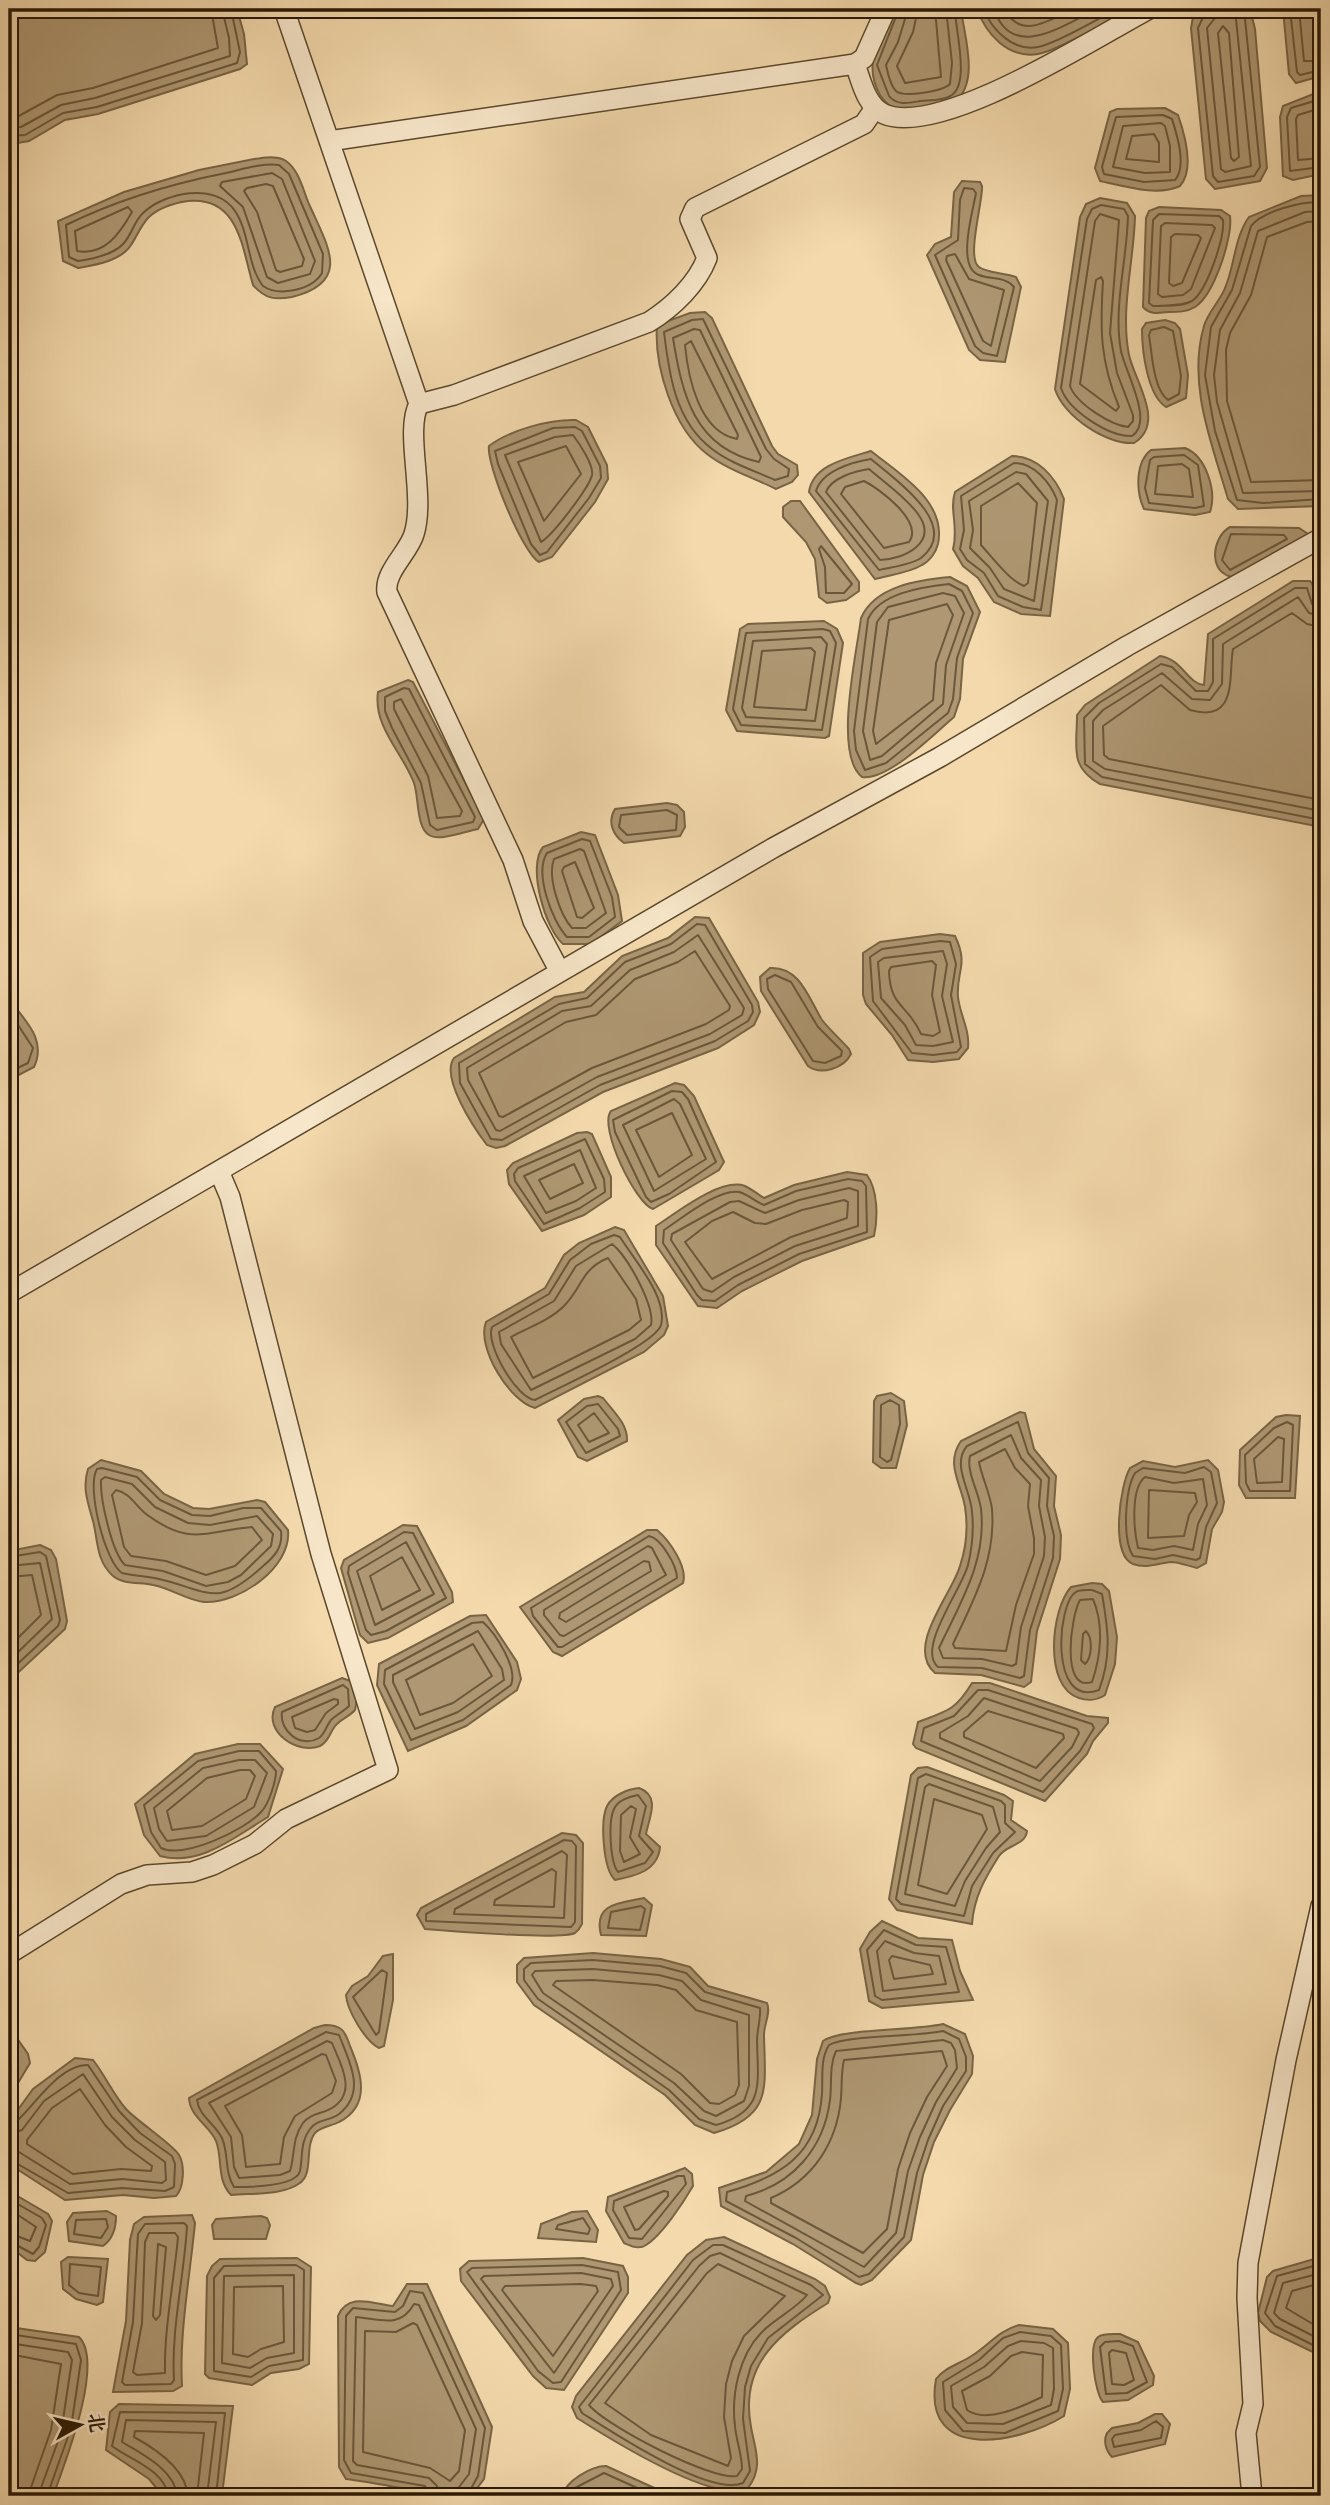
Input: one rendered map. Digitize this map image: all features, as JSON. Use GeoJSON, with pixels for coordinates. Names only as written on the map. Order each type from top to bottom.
{"type":"FeatureCollection","features":[{"type":"Feature","properties":{"kind":"street"},"geometry":{"type":"LineString","coordinates":[[284,9],[419,404]]}},
{"type":"Feature","properties":{"kind":"street"},"geometry":{"type":"LineString","coordinates":[[329,141],[855,64],[864,58],[886,9]]}},
{"type":"Feature","properties":{"kind":"street"},"geometry":{"type":"LineString","coordinates":[[855,64],[875,108],[894,116],[931,115],[967,105],[1149,9]]}},
{"type":"Feature","properties":{"kind":"street"},"geometry":{"type":"LineString","coordinates":[[560,972],[533,921],[513,860],[387,592],[387,581],[410,544],[418,518],[419,480],[414,412],[419,404],[545,361],[649,322],[663,313],[701,273],[707,258],[690,219],[695,208],[864,124],[875,108]]}},
{"type":"Feature","properties":{"kind":"street"},"geometry":{"type":"LineString","coordinates":[[9,1293],[773,848],[940,757],[1127,646],[1321,538]]}},
{"type":"Feature","properties":{"kind":"street"},"geometry":{"type":"LineString","coordinates":[[9,1954],[121,1884],[147,1875],[192,1872],[213,1866],[255,1844],[286,1819],[388,1770],[321,1554],[230,1197],[219,1171]]}},
{"type":"Feature","properties":{"kind":"street"},"geometry":{"type":"LineString","coordinates":[[1252,2496],[1246,2433],[1253,2404],[1247,2298],[1248,2263],[1286,2060],[1321,1906]]}},
{"type":"Feature","properties":{"kind":"water"},"geometry":{"type":"Polygon","coordinates":[[[9,9],[237,9],[244,34],[247,64],[240,69],[98,114],[65,120],[29,141],[12,144],[9,142],[9,9]]]}},
{"type":"Feature","properties":{"kind":"water"},"geometry":{"type":"Polygon","coordinates":[[[893,9],[961,9],[969,70],[963,93],[955,102],[901,110],[891,107],[882,98],[875,83],[873,62],[878,41],[893,9]]]}},
{"type":"Feature","properties":{"kind":"water"},"geometry":{"type":"Polygon","coordinates":[[[977,9],[1132,9],[1057,48],[1027,55],[1008,49],[992,36],[977,9]]]}},
{"type":"Feature","properties":{"kind":"water"},"geometry":{"type":"Polygon","coordinates":[[[1210,9],[1250,9],[1255,29],[1267,168],[1260,181],[1215,189],[1206,179],[1191,28],[1193,17],[1210,9]]]}},
{"type":"Feature","properties":{"kind":"water"},"geometry":{"type":"Polygon","coordinates":[[[1283,9],[1321,9],[1321,76],[1296,83],[1289,74],[1283,9]]]}},
{"type":"Feature","properties":{"kind":"water"},"geometry":{"type":"Polygon","coordinates":[[[1321,91],[1321,174],[1293,180],[1283,176],[1280,117],[1283,106],[1321,91]]]}},
{"type":"Feature","properties":{"kind":"water"},"geometry":{"type":"Polygon","coordinates":[[[1165,108],[1178,115],[1186,142],[1187,171],[1180,186],[1151,191],[1100,181],[1095,168],[1110,112],[1117,109],[1165,108]]]}},
{"type":"Feature","properties":{"kind":"water"},"geometry":{"type":"Polygon","coordinates":[[[254,159],[283,159],[300,181],[328,247],[330,260],[329,272],[323,282],[311,290],[280,298],[266,296],[257,290],[253,285],[236,227],[218,207],[205,202],[188,201],[158,211],[146,220],[127,250],[114,259],[78,268],[63,261],[58,221],[124,192],[199,170],[254,159]]]}},
{"type":"Feature","properties":{"kind":"water"},"geometry":{"type":"Polygon","coordinates":[[[962,181],[980,182],[982,186],[974,242],[975,262],[982,269],[1016,277],[1021,287],[1005,362],[980,360],[969,350],[927,255],[935,244],[951,237],[954,192],[962,181]]]}},
{"type":"Feature","properties":{"kind":"water"},"geometry":{"type":"Polygon","coordinates":[[[1321,195],[1321,506],[1238,509],[1228,499],[1204,414],[1198,370],[1204,326],[1225,288],[1240,234],[1249,217],[1301,196],[1321,195]]]}},
{"type":"Feature","properties":{"kind":"water"},"geometry":{"type":"Polygon","coordinates":[[[1100,198],[1127,203],[1135,216],[1127,303],[1127,338],[1132,366],[1146,402],[1148,425],[1143,435],[1134,443],[1111,439],[1087,427],[1067,409],[1055,389],[1080,217],[1086,204],[1100,198]]]}},
{"type":"Feature","properties":{"kind":"water"},"geometry":{"type":"Polygon","coordinates":[[[1159,207],[1221,210],[1230,216],[1225,251],[1209,291],[1202,301],[1186,311],[1154,313],[1143,307],[1146,218],[1149,211],[1159,207]]]}},
{"type":"Feature","properties":{"kind":"water"},"geometry":{"type":"Polygon","coordinates":[[[705,312],[712,318],[772,446],[778,454],[797,465],[798,475],[792,482],[776,489],[723,464],[695,443],[675,413],[659,359],[657,325],[690,313],[705,312]]]}},
{"type":"Feature","properties":{"kind":"water"},"geometry":{"type":"Polygon","coordinates":[[[1165,320],[1175,323],[1180,329],[1188,375],[1186,398],[1166,407],[1154,393],[1150,383],[1142,329],[1146,323],[1165,320]]]}},
{"type":"Feature","properties":{"kind":"water"},"geometry":{"type":"Polygon","coordinates":[[[576,420],[588,427],[607,465],[608,479],[595,502],[552,557],[539,562],[515,527],[493,471],[489,446],[508,435],[531,427],[554,421],[576,420]]]}},
{"type":"Feature","properties":{"kind":"water"},"geometry":{"type":"Polygon","coordinates":[[[1185,448],[1199,458],[1208,475],[1212,494],[1210,512],[1195,515],[1144,509],[1138,478],[1146,455],[1151,450],[1185,448]]]}},
{"type":"Feature","properties":{"kind":"water"},"geometry":{"type":"Polygon","coordinates":[[[871,451],[918,490],[935,515],[939,529],[937,547],[928,561],[911,570],[875,579],[809,492],[812,482],[825,469],[871,451]]]}},
{"type":"Feature","properties":{"kind":"water"},"geometry":{"type":"Polygon","coordinates":[[[1012,456],[1029,459],[1044,469],[1056,483],[1064,499],[1050,616],[1021,614],[994,602],[978,578],[963,566],[953,549],[955,492],[1012,456]]]}},
{"type":"Feature","properties":{"kind":"water"},"geometry":{"type":"Polygon","coordinates":[[[791,501],[800,501],[859,582],[859,591],[846,600],[827,603],[819,597],[815,559],[806,542],[783,517],[783,507],[791,501]]]}},
{"type":"Feature","properties":{"kind":"water"},"geometry":{"type":"Polygon","coordinates":[[[1230,527],[1299,528],[1308,534],[1237,577],[1228,576],[1221,571],[1215,557],[1223,532],[1230,527]]]}},
{"type":"Feature","properties":{"kind":"water"},"geometry":{"type":"Polygon","coordinates":[[[950,577],[967,586],[980,612],[963,659],[960,699],[954,717],[923,745],[885,772],[862,777],[853,765],[848,726],[861,618],[876,599],[887,592],[911,583],[950,577]]]}},
{"type":"Feature","properties":{"kind":"water"},"geometry":{"type":"Polygon","coordinates":[[[1293,581],[1310,581],[1316,596],[1320,622],[1323,697],[1321,827],[1100,784],[1083,771],[1077,755],[1076,737],[1077,715],[1085,705],[1160,656],[1168,658],[1198,684],[1204,685],[1208,634],[1293,581]]]}},
{"type":"Feature","properties":{"kind":"water"},"geometry":{"type":"Polygon","coordinates":[[[824,621],[837,629],[843,643],[829,736],[825,738],[737,731],[726,710],[740,629],[748,624],[824,621]]]}},
{"type":"Feature","properties":{"kind":"water"},"geometry":{"type":"Polygon","coordinates":[[[408,680],[413,682],[484,819],[478,829],[433,837],[422,825],[414,783],[384,728],[378,705],[378,692],[408,680]]]}},
{"type":"Feature","properties":{"kind":"water"},"geometry":{"type":"Polygon","coordinates":[[[667,803],[677,805],[684,812],[685,827],[680,836],[624,843],[614,832],[611,819],[615,809],[667,803]]]}},
{"type":"Feature","properties":{"kind":"water"},"geometry":{"type":"Polygon","coordinates":[[[581,832],[595,835],[618,895],[622,921],[591,944],[563,944],[556,936],[545,912],[540,897],[537,868],[543,847],[581,832]]]}},
{"type":"Feature","properties":{"kind":"water"},"geometry":{"type":"Polygon","coordinates":[[[695,917],[709,918],[758,1002],[760,1012],[754,1025],[718,1048],[603,1092],[505,1146],[496,1148],[487,1145],[467,1115],[455,1089],[451,1077],[454,1058],[555,997],[584,992],[622,956],[668,938],[695,917]]]}},
{"type":"Feature","properties":{"kind":"water"},"geometry":{"type":"Polygon","coordinates":[[[940,934],[955,936],[961,954],[958,997],[968,1035],[968,1048],[959,1059],[933,1062],[908,1060],[892,1035],[866,1004],[863,995],[863,953],[880,942],[940,934]]]}},
{"type":"Feature","properties":{"kind":"water"},"geometry":{"type":"Polygon","coordinates":[[[770,968],[789,972],[796,978],[822,1020],[849,1049],[851,1054],[848,1059],[838,1067],[819,1070],[808,1066],[761,991],[760,977],[770,968]]]}},
{"type":"Feature","properties":{"kind":"water"},"geometry":{"type":"Polygon","coordinates":[[[9,999],[32,1031],[38,1048],[34,1067],[9,1080],[9,999]]]}},
{"type":"Feature","properties":{"kind":"water"},"geometry":{"type":"Polygon","coordinates":[[[675,1083],[684,1085],[694,1096],[724,1162],[719,1170],[653,1209],[637,1194],[629,1180],[614,1148],[608,1120],[611,1111],[675,1083]]]}},
{"type":"Feature","properties":{"kind":"water"},"geometry":{"type":"Polygon","coordinates":[[[577,1133],[592,1134],[611,1177],[611,1197],[584,1215],[542,1231],[509,1184],[507,1170],[513,1163],[577,1133]]]}},
{"type":"Feature","properties":{"kind":"water"},"geometry":{"type":"Polygon","coordinates":[[[847,1172],[867,1175],[871,1181],[876,1204],[874,1236],[802,1261],[742,1291],[717,1308],[698,1306],[656,1245],[656,1226],[712,1191],[735,1185],[745,1186],[764,1198],[794,1185],[847,1172]]]}},
{"type":"Feature","properties":{"kind":"water"},"geometry":{"type":"Polygon","coordinates":[[[615,1227],[624,1230],[663,1296],[668,1326],[664,1335],[644,1352],[535,1408],[525,1404],[515,1396],[497,1372],[486,1345],[486,1322],[545,1288],[564,1255],[579,1243],[615,1227]]]}},
{"type":"Feature","properties":{"kind":"water"},"geometry":{"type":"Polygon","coordinates":[[[891,1393],[904,1401],[907,1425],[896,1468],[881,1468],[873,1462],[874,1401],[877,1396],[891,1393]]]}},
{"type":"Feature","properties":{"kind":"water"},"geometry":{"type":"Polygon","coordinates":[[[598,1396],[603,1398],[619,1418],[627,1441],[587,1461],[578,1457],[558,1420],[584,1399],[598,1396]]]}},
{"type":"Feature","properties":{"kind":"water"},"geometry":{"type":"Polygon","coordinates":[[[1020,1412],[1025,1413],[1034,1449],[1056,1476],[1054,1506],[1061,1535],[1060,1559],[1037,1631],[1031,1682],[1024,1687],[981,1675],[935,1673],[927,1662],[925,1650],[933,1621],[960,1566],[965,1544],[965,1507],[954,1466],[956,1449],[961,1441],[1020,1412]]]}},
{"type":"Feature","properties":{"kind":"water"},"geometry":{"type":"Polygon","coordinates":[[[1300,1416],[1295,1498],[1246,1498],[1239,1485],[1240,1450],[1276,1417],[1300,1416]]]}},
{"type":"Feature","properties":{"kind":"water"},"geometry":{"type":"Polygon","coordinates":[[[101,1460],[141,1471],[164,1494],[193,1508],[209,1509],[257,1500],[265,1502],[288,1530],[287,1544],[281,1557],[261,1581],[232,1597],[218,1601],[198,1601],[159,1587],[116,1578],[100,1556],[86,1495],[88,1469],[101,1460]]]}},
{"type":"Feature","properties":{"kind":"water"},"geometry":{"type":"Polygon","coordinates":[[[1208,1460],[1218,1470],[1224,1502],[1222,1512],[1212,1529],[1206,1563],[1197,1568],[1174,1562],[1148,1566],[1133,1564],[1121,1548],[1119,1534],[1120,1503],[1130,1468],[1143,1461],[1175,1467],[1208,1460]]]}},
{"type":"Feature","properties":{"kind":"water"},"geometry":{"type":"Polygon","coordinates":[[[403,1525],[417,1526],[452,1592],[453,1602],[388,1638],[368,1643],[360,1635],[341,1568],[344,1560],[403,1525]]]}},
{"type":"Feature","properties":{"kind":"water"},"geometry":{"type":"Polygon","coordinates":[[[647,1530],[657,1530],[672,1547],[683,1569],[683,1583],[562,1656],[553,1652],[520,1607],[647,1530]]]}},
{"type":"Feature","properties":{"kind":"water"},"geometry":{"type":"Polygon","coordinates":[[[40,1545],[51,1550],[56,1559],[67,1621],[65,1629],[9,1681],[9,1551],[40,1545]]]}},
{"type":"Feature","properties":{"kind":"water"},"geometry":{"type":"Polygon","coordinates":[[[1102,1584],[1109,1591],[1117,1637],[1115,1664],[1105,1695],[1089,1700],[1079,1698],[1068,1691],[1060,1679],[1055,1664],[1054,1647],[1055,1629],[1064,1598],[1071,1587],[1102,1584]]]}},
{"type":"Feature","properties":{"kind":"water"},"geometry":{"type":"Polygon","coordinates":[[[486,1615],[517,1662],[521,1679],[517,1690],[466,1726],[408,1751],[377,1685],[379,1664],[470,1616],[486,1615]]]}},
{"type":"Feature","properties":{"kind":"water"},"geometry":{"type":"Polygon","coordinates":[[[342,1678],[353,1682],[357,1698],[355,1710],[335,1726],[323,1744],[311,1748],[302,1747],[278,1733],[274,1725],[275,1707],[342,1678]]]}},
{"type":"Feature","properties":{"kind":"water"},"geometry":{"type":"Polygon","coordinates":[[[972,1683],[990,1683],[1087,1716],[1108,1718],[1108,1723],[1093,1741],[1087,1754],[1045,1801],[916,1748],[913,1744],[918,1722],[950,1709],[972,1683]]]}},
{"type":"Feature","properties":{"kind":"water"},"geometry":{"type":"Polygon","coordinates":[[[238,1744],[260,1744],[283,1769],[268,1817],[203,1854],[175,1858],[160,1856],[144,1835],[135,1804],[195,1754],[238,1744]]]}},
{"type":"Feature","properties":{"kind":"water"},"geometry":{"type":"Polygon","coordinates":[[[927,1767],[1004,1795],[1013,1801],[1011,1820],[1027,1831],[1020,1842],[1002,1852],[989,1872],[978,1896],[972,1924],[897,1910],[889,1899],[911,1775],[918,1768],[927,1767]]]}},
{"type":"Feature","properties":{"kind":"water"},"geometry":{"type":"Polygon","coordinates":[[[639,1788],[650,1796],[652,1802],[646,1834],[660,1847],[658,1855],[655,1862],[644,1871],[615,1880],[605,1856],[605,1813],[607,1806],[617,1796],[639,1788]]]}},
{"type":"Feature","properties":{"kind":"water"},"geometry":{"type":"Polygon","coordinates":[[[562,1833],[576,1835],[583,1843],[582,1924],[575,1933],[527,1935],[425,1929],[417,1915],[421,1908],[562,1833]]]}},
{"type":"Feature","properties":{"kind":"water"},"geometry":{"type":"Polygon","coordinates":[[[644,1898],[652,1905],[646,1936],[601,1935],[601,1916],[610,1906],[644,1898]]]}},
{"type":"Feature","properties":{"kind":"water"},"geometry":{"type":"Polygon","coordinates":[[[882,1921],[918,1938],[952,1940],[960,1971],[973,2000],[882,2008],[869,2001],[860,1949],[870,1932],[882,1921]]]}},
{"type":"Feature","properties":{"kind":"water"},"geometry":{"type":"Polygon","coordinates":[[[593,1953],[661,1959],[690,1967],[708,1986],[767,2003],[762,2098],[747,2118],[714,2133],[695,2125],[665,2095],[534,2005],[517,1982],[517,1965],[524,1958],[593,1953]]]}},
{"type":"Feature","properties":{"kind":"water"},"geometry":{"type":"Polygon","coordinates":[[[393,1954],[393,2000],[384,2046],[379,2048],[368,2039],[358,2024],[346,1995],[352,1986],[368,1976],[383,1956],[393,1954]]]}},
{"type":"Feature","properties":{"kind":"water"},"geometry":{"type":"Polygon","coordinates":[[[943,2024],[965,2034],[973,2056],[972,2074],[934,2142],[923,2175],[911,2240],[872,2280],[861,2285],[856,2283],[793,2244],[721,2206],[719,2188],[766,2172],[799,2144],[812,2115],[817,2059],[823,2041],[845,2034],[943,2024]]]}},
{"type":"Feature","properties":{"kind":"water"},"geometry":{"type":"Polygon","coordinates":[[[325,2025],[342,2030],[354,2056],[361,2087],[356,2107],[339,2122],[315,2133],[310,2145],[307,2173],[300,2183],[276,2192],[231,2195],[223,2182],[216,2141],[196,2116],[189,2098],[314,2028],[325,2025]]]}},
{"type":"Feature","properties":{"kind":"water"},"geometry":{"type":"Polygon","coordinates":[[[9,2027],[28,2054],[30,2063],[9,2098],[9,2027]]]}},
{"type":"Feature","properties":{"kind":"water"},"geometry":{"type":"Polygon","coordinates":[[[75,2058],[93,2060],[126,2109],[179,2155],[183,2176],[176,2196],[154,2198],[123,2195],[65,2200],[9,2164],[9,2122],[33,2089],[75,2058]]]}},
{"type":"Feature","properties":{"kind":"water"},"geometry":{"type":"Polygon","coordinates":[[[685,2168],[692,2174],[693,2186],[665,2226],[641,2247],[624,2243],[606,2211],[608,2197],[685,2168]]]}},
{"type":"Feature","properties":{"kind":"water"},"geometry":{"type":"Polygon","coordinates":[[[9,2191],[48,2214],[52,2221],[45,2252],[35,2261],[27,2260],[9,2246],[9,2191]]]}},
{"type":"Feature","properties":{"kind":"water"},"geometry":{"type":"Polygon","coordinates":[[[107,2211],[116,2216],[115,2225],[112,2237],[103,2246],[69,2241],[67,2222],[73,2213],[107,2211]]]}},
{"type":"Feature","properties":{"kind":"water"},"geometry":{"type":"Polygon","coordinates":[[[587,2211],[598,2230],[596,2242],[538,2238],[541,2224],[572,2212],[587,2211]]]}},
{"type":"Feature","properties":{"kind":"water"},"geometry":{"type":"Polygon","coordinates":[[[192,2215],[195,2223],[183,2325],[182,2386],[173,2391],[113,2392],[126,2321],[130,2240],[134,2224],[144,2217],[192,2215]]]}},
{"type":"Feature","properties":{"kind":"water"},"geometry":{"type":"Polygon","coordinates":[[[261,2216],[267,2218],[270,2225],[266,2239],[214,2239],[212,2225],[216,2219],[261,2216]]]}},
{"type":"Feature","properties":{"kind":"water"},"geometry":{"type":"Polygon","coordinates":[[[724,2237],[815,2279],[825,2286],[830,2297],[828,2303],[780,2338],[758,2367],[751,2385],[749,2404],[757,2458],[756,2473],[748,2488],[732,2491],[712,2487],[661,2466],[577,2418],[572,2407],[576,2396],[687,2255],[706,2240],[724,2237]]]}},
{"type":"Feature","properties":{"kind":"water"},"geometry":{"type":"Polygon","coordinates":[[[68,2257],[108,2259],[103,2302],[97,2305],[76,2299],[63,2289],[61,2262],[68,2257]]]}},
{"type":"Feature","properties":{"kind":"water"},"geometry":{"type":"Polygon","coordinates":[[[1321,2257],[1321,2356],[1271,2332],[1260,2321],[1258,2313],[1267,2277],[1273,2271],[1321,2257]]]}},
{"type":"Feature","properties":{"kind":"water"},"geometry":{"type":"Polygon","coordinates":[[[297,2258],[311,2267],[309,2364],[299,2369],[271,2373],[252,2385],[209,2378],[205,2374],[207,2276],[212,2266],[220,2259],[297,2258]]]}},
{"type":"Feature","properties":{"kind":"water"},"geometry":{"type":"Polygon","coordinates":[[[583,2258],[623,2266],[628,2277],[628,2293],[564,2390],[546,2388],[533,2376],[461,2281],[460,2269],[469,2261],[583,2258]]]}},
{"type":"Feature","properties":{"kind":"water"},"geometry":{"type":"Polygon","coordinates":[[[407,2284],[427,2284],[492,2427],[484,2479],[471,2496],[424,2492],[346,2479],[339,2467],[338,2316],[348,2304],[355,2302],[393,2306],[407,2284]]]}},
{"type":"Feature","properties":{"kind":"water"},"geometry":{"type":"Polygon","coordinates":[[[1019,2325],[1053,2329],[1068,2343],[1070,2389],[1064,2416],[1046,2426],[1001,2439],[978,2439],[959,2435],[944,2424],[935,2406],[936,2379],[1000,2334],[1019,2325]]]}},
{"type":"Feature","properties":{"kind":"water"},"geometry":{"type":"Polygon","coordinates":[[[9,2327],[79,2337],[86,2350],[85,2391],[80,2415],[53,2496],[9,2496],[9,2327]]]}},
{"type":"Feature","properties":{"kind":"water"},"geometry":{"type":"Polygon","coordinates":[[[1120,2334],[1138,2342],[1154,2376],[1153,2385],[1128,2400],[1103,2402],[1097,2390],[1093,2349],[1098,2337],[1120,2334]]]}},
{"type":"Feature","properties":{"kind":"water"},"geometry":{"type":"Polygon","coordinates":[[[119,2404],[233,2406],[222,2495],[163,2496],[149,2479],[106,2450],[110,2412],[119,2404]]]}},
{"type":"Feature","properties":{"kind":"water"},"geometry":{"type":"Polygon","coordinates":[[[1155,2414],[1162,2414],[1170,2424],[1165,2444],[1112,2457],[1105,2439],[1112,2428],[1138,2423],[1155,2414]]]}},
{"type":"Feature","properties":{"kind":"water"},"geometry":{"type":"Polygon","coordinates":[[[606,2466],[672,2496],[562,2496],[568,2485],[580,2475],[606,2466]]]}}]}
